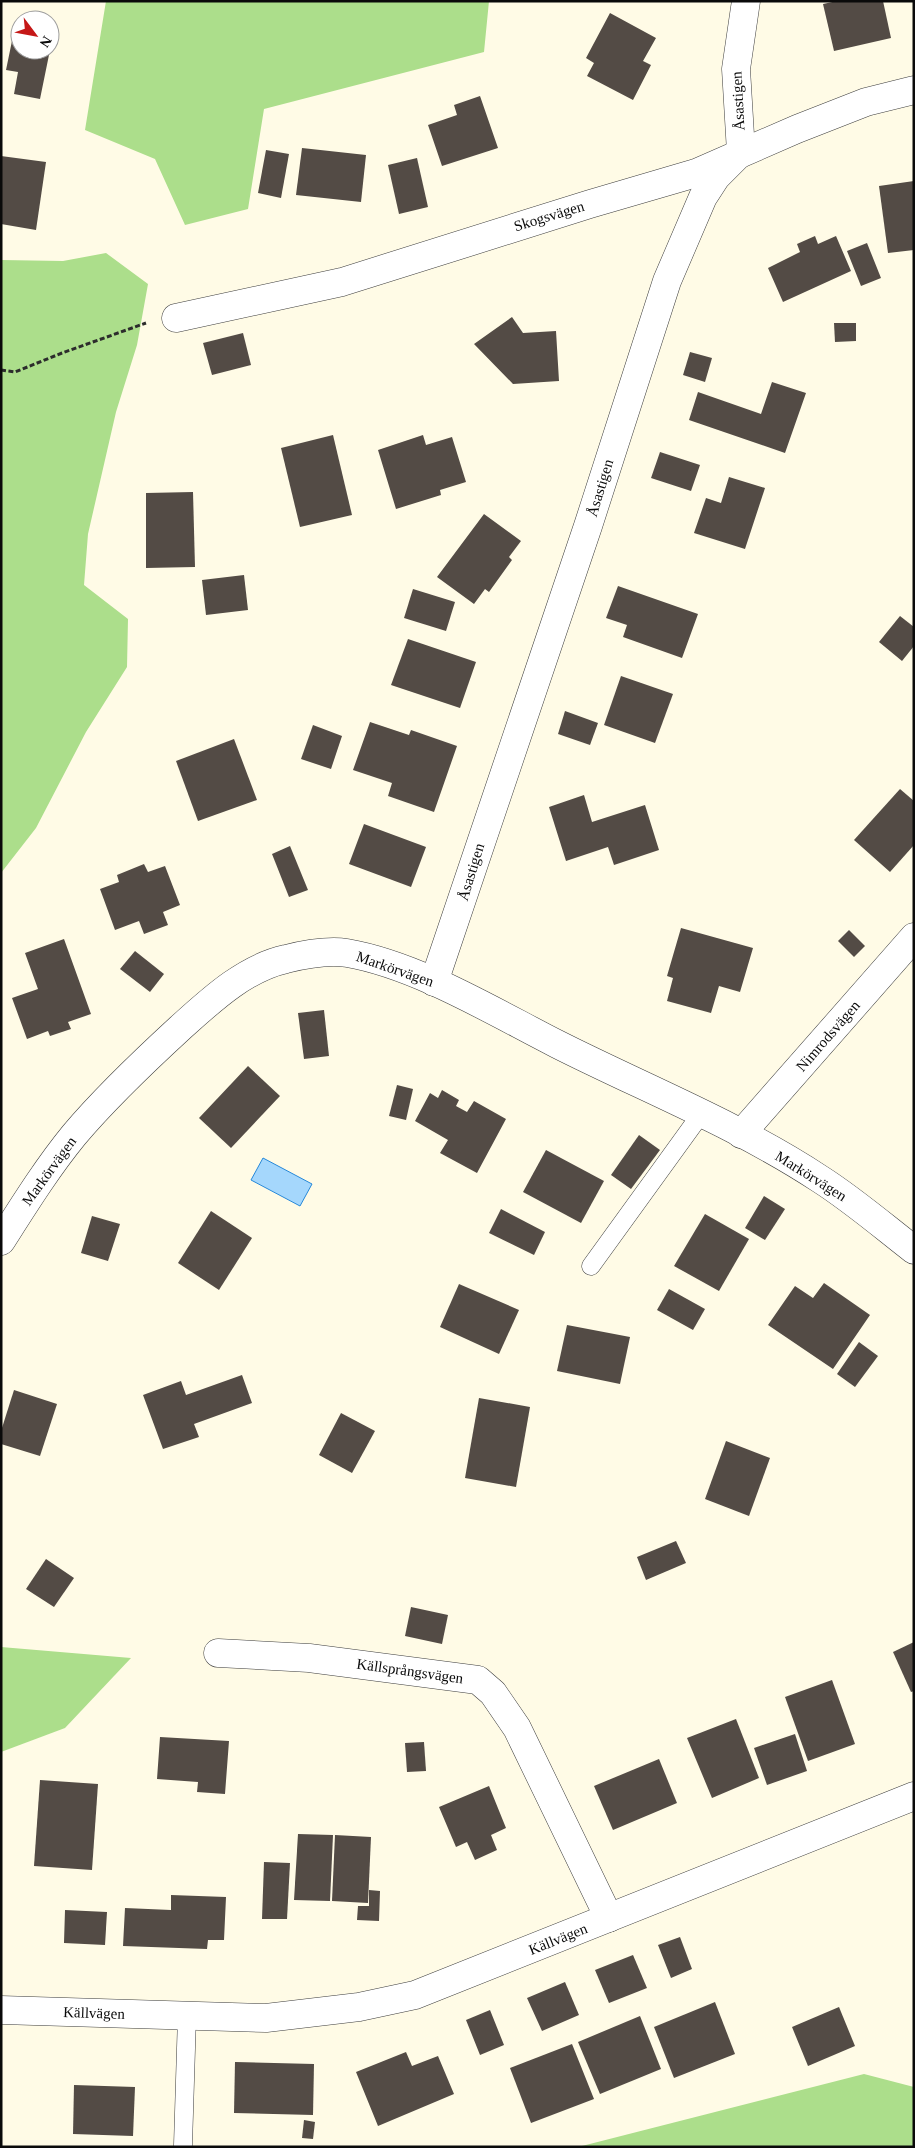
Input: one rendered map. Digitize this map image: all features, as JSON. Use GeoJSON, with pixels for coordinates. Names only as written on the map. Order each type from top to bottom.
{"type":"FeatureCollection","features":[{"type":"Feature","properties":{"kind":"street","name":"Åsastigen"},"geometry":{"type":"LineString","coordinates":[[434,982],[585,535],[667,281],[703,197],[716,177],[741,152],[736,69],[746,1]]}},
{"type":"Feature","properties":{"kind":"street","name":"Skogsvägen"},"geometry":{"type":"LineString","coordinates":[[176,318],[342,282],[590,204],[696,173],[741,152],[866,102],[914,90]]}},
{"type":"Feature","properties":{"kind":"street","name":"Nimrodsvägen"},"geometry":{"type":"LineString","coordinates":[[742,1134],[914,937]]}},
{"type":"Feature","properties":{"kind":"street","name":"Markörvägen"},"geometry":{"type":"LineString","coordinates":[[1,1241],[27,1200],[74,1136],[134,1070],[207,1004],[246,975],[283,959],[317,953],[345,953],[379,960],[434,982],[742,1134],[821,1179],[914,1250]]}},
{"type":"Feature","properties":{"kind":"street","name":"Källsprångsvägen"},"geometry":{"type":"LineString","coordinates":[[218,1653],[309,1658],[478,1680],[493,1692],[517,1728],[609,1918]]}},
{"type":"Feature","properties":{"kind":"street","name":"Källvägen"},"geometry":{"type":"LineString","coordinates":[[1,2010],[266,2018],[359,2007],[415,1996],[914,1796]]}},
{"type":"Feature","properties":{"kind":"lane"},"geometry":{"type":"LineString","coordinates":[[591,1266],[701,1114]]}},
{"type":"Feature","properties":{"kind":"lane"},"geometry":{"type":"LineString","coordinates":[[183,2144],[187,2016]]}},
{"type":"Feature","properties":{"kind":"path"},"geometry":{"type":"LineString","coordinates":[[1,370],[15,372],[128,328],[151,321],[176,318]]}},
{"type":"Feature","properties":{"kind":"green space"},"geometry":{"type":"Polygon","coordinates":[[[106,1],[489,1],[484,52],[264,109],[248,209],[185,225],[155,159],[85,130],[106,1]]]}},
{"type":"Feature","properties":{"kind":"green space"},"geometry":{"type":"Polygon","coordinates":[[[106,253],[148,284],[137,345],[116,412],[88,534],[84,585],[128,619],[127,667],[86,732],[36,828],[1,873],[1,260],[63,261],[106,253]]]}},
{"type":"Feature","properties":{"kind":"green space"},"geometry":{"type":"Polygon","coordinates":[[[1,1647],[131,1658],[65,1728],[1,1752],[1,1647]]]}},
{"type":"Feature","properties":{"kind":"green space"},"geometry":{"type":"Polygon","coordinates":[[[864,2074],[914,2087],[914,2147],[578,2147],[864,2074]]]}},
{"type":"Feature","properties":{"kind":"water"},"geometry":{"type":"Polygon","coordinates":[[[263,1158],[312,1184],[300,1206],[251,1180],[263,1158]]]}},
{"type":"Feature","properties":{"kind":"building"},"geometry":{"type":"Polygon","coordinates":[[[837,1],[883,1],[891,38],[834,51],[823,4],[837,1]]]}},
{"type":"Feature","properties":{"kind":"building"},"geometry":{"type":"Polygon","coordinates":[[[610,13],[656,38],[643,61],[651,65],[633,100],[587,76],[594,63],[586,58],[610,13]]]}},
{"type":"Feature","properties":{"kind":"building"},"geometry":{"type":"Polygon","coordinates":[[[10,51],[10,60],[48,60],[40,99],[14,94],[18,72],[6,70],[10,51]]]}},
{"type":"Feature","properties":{"kind":"building"},"geometry":{"type":"Polygon","coordinates":[[[480,96],[498,148],[442,166],[428,125],[457,115],[454,105],[480,96]]]}},
{"type":"Feature","properties":{"kind":"building"},"geometry":{"type":"Polygon","coordinates":[[[302,148],[366,155],[361,202],[296,195],[302,148]]]}},
{"type":"Feature","properties":{"kind":"building"},"geometry":{"type":"Polygon","coordinates":[[[266,150],[289,154],[281,198],[258,193],[266,150]]]}},
{"type":"Feature","properties":{"kind":"building"},"geometry":{"type":"Polygon","coordinates":[[[1,156],[46,162],[36,230],[1,224],[1,156]]]}},
{"type":"Feature","properties":{"kind":"building"},"geometry":{"type":"Polygon","coordinates":[[[417,158],[428,207],[399,214],[388,165],[417,158]]]}},
{"type":"Feature","properties":{"kind":"building"},"geometry":{"type":"Polygon","coordinates":[[[914,181],[914,250],[888,253],[879,186],[914,181]]]}},
{"type":"Feature","properties":{"kind":"building"},"geometry":{"type":"Polygon","coordinates":[[[815,236],[818,244],[836,236],[851,271],[783,302],[768,268],[800,252],[797,244],[815,236]]]}},
{"type":"Feature","properties":{"kind":"building"},"geometry":{"type":"Polygon","coordinates":[[[867,243],[881,278],[861,286],[847,251],[867,243]]]}},
{"type":"Feature","properties":{"kind":"building"},"geometry":{"type":"Polygon","coordinates":[[[512,317],[523,333],[556,331],[559,381],[513,384],[474,344],[512,317]]]}},
{"type":"Feature","properties":{"kind":"building"},"geometry":{"type":"Polygon","coordinates":[[[834,323],[856,323],[856,341],[835,342],[834,323]]]}},
{"type":"Feature","properties":{"kind":"building"},"geometry":{"type":"Polygon","coordinates":[[[243,333],[251,365],[212,375],[203,343],[243,333]]]}},
{"type":"Feature","properties":{"kind":"building"},"geometry":{"type":"Polygon","coordinates":[[[690,352],[712,358],[705,382],[683,375],[690,352]]]}},
{"type":"Feature","properties":{"kind":"building"},"geometry":{"type":"Polygon","coordinates":[[[772,382],[806,393],[785,453],[689,420],[698,392],[761,414],[772,382]]]}},
{"type":"Feature","properties":{"kind":"building"},"geometry":{"type":"Polygon","coordinates":[[[333,435],[352,515],[300,527],[281,448],[333,435]]]}},
{"type":"Feature","properties":{"kind":"building"},"geometry":{"type":"Polygon","coordinates":[[[423,435],[426,445],[452,437],[466,482],[440,490],[441,495],[396,509],[378,450],[423,435]]]}},
{"type":"Feature","properties":{"kind":"building"},"geometry":{"type":"Polygon","coordinates":[[[660,452],[700,465],[691,491],[651,478],[660,452]]]}},
{"type":"Feature","properties":{"kind":"building"},"geometry":{"type":"Polygon","coordinates":[[[729,477],[765,488],[745,549],[694,533],[706,498],[721,503],[729,477]]]}},
{"type":"Feature","properties":{"kind":"building"},"geometry":{"type":"Polygon","coordinates":[[[193,492],[195,567],[146,568],[146,493],[193,492]]]}},
{"type":"Feature","properties":{"kind":"building"},"geometry":{"type":"Polygon","coordinates":[[[484,514],[521,541],[509,557],[512,560],[489,592],[485,589],[474,604],[437,577],[484,514]]]}},
{"type":"Feature","properties":{"kind":"building"},"geometry":{"type":"Polygon","coordinates":[[[244,575],[248,610],[206,615],[202,580],[244,575]]]}},
{"type":"Feature","properties":{"kind":"building"},"geometry":{"type":"Polygon","coordinates":[[[618,586],[698,614],[682,658],[623,637],[627,625],[606,618],[618,586]]]}},
{"type":"Feature","properties":{"kind":"building"},"geometry":{"type":"Polygon","coordinates":[[[413,589],[455,602],[446,631],[404,618],[413,589]]]}},
{"type":"Feature","properties":{"kind":"building"},"geometry":{"type":"Polygon","coordinates":[[[900,616],[914,627],[914,646],[902,661],[879,642],[900,616]]]}},
{"type":"Feature","properties":{"kind":"building"},"geometry":{"type":"Polygon","coordinates":[[[408,639],[476,662],[460,708],[391,685],[408,639]]]}},
{"type":"Feature","properties":{"kind":"building"},"geometry":{"type":"Polygon","coordinates":[[[621,676],[673,694],[655,743],[604,725],[621,676]]]}},
{"type":"Feature","properties":{"kind":"building"},"geometry":{"type":"Polygon","coordinates":[[[565,711],[598,723],[590,745],[558,734],[565,711]]]}},
{"type":"Feature","properties":{"kind":"building"},"geometry":{"type":"Polygon","coordinates":[[[370,722],[409,735],[411,730],[457,746],[434,812],[388,796],[392,783],[353,770],[370,722]]]}},
{"type":"Feature","properties":{"kind":"building"},"geometry":{"type":"Polygon","coordinates":[[[313,725],[342,736],[331,769],[301,759],[313,725]]]}},
{"type":"Feature","properties":{"kind":"building"},"geometry":{"type":"Polygon","coordinates":[[[234,739],[257,800],[198,821],[176,761],[234,739]]]}},
{"type":"Feature","properties":{"kind":"building"},"geometry":{"type":"Polygon","coordinates":[[[900,789],[914,801],[914,845],[890,872],[854,840],[900,789]]]}},
{"type":"Feature","properties":{"kind":"building"},"geometry":{"type":"Polygon","coordinates":[[[584,795],[592,822],[645,805],[659,850],[614,865],[608,847],[566,861],[549,807],[584,795]]]}},
{"type":"Feature","properties":{"kind":"building"},"geometry":{"type":"Polygon","coordinates":[[[364,824],[426,847],[411,887],[349,864],[364,824]]]}},
{"type":"Feature","properties":{"kind":"building"},"geometry":{"type":"Polygon","coordinates":[[[290,846],[308,890],[289,897],[272,854],[290,846]]]}},
{"type":"Feature","properties":{"kind":"building"},"geometry":{"type":"Polygon","coordinates":[[[144,864],[148,872],[165,866],[180,905],[163,912],[168,925],[144,934],[139,921],[115,930],[100,889],[119,882],[117,875],[144,864]]]}},
{"type":"Feature","properties":{"kind":"building"},"geometry":{"type":"Polygon","coordinates":[[[681,928],[753,948],[740,992],[719,986],[711,1013],[667,1001],[673,978],[667,976],[681,928]]]}},
{"type":"Feature","properties":{"kind":"building"},"geometry":{"type":"Polygon","coordinates":[[[849,930],[865,946],[854,957],[838,941],[849,930]]]}},
{"type":"Feature","properties":{"kind":"building"},"geometry":{"type":"Polygon","coordinates":[[[64,939],[91,1014],[68,1022],[71,1029],[50,1036],[48,1031],[27,1039],[12,998],[38,989],[25,953],[64,939]]]}},
{"type":"Feature","properties":{"kind":"building"},"geometry":{"type":"Polygon","coordinates":[[[135,951],[164,974],[150,992],[120,969],[135,951]]]}},
{"type":"Feature","properties":{"kind":"building"},"geometry":{"type":"Polygon","coordinates":[[[324,1010],[329,1056],[304,1059],[298,1013],[324,1010]]]}},
{"type":"Feature","properties":{"kind":"building"},"geometry":{"type":"Polygon","coordinates":[[[248,1066],[280,1096],[231,1148],[199,1118],[248,1066]]]}},
{"type":"Feature","properties":{"kind":"building"},"geometry":{"type":"Polygon","coordinates":[[[397,1085],[413,1089],[406,1120],[389,1116],[397,1085]]]}},
{"type":"Feature","properties":{"kind":"building"},"geometry":{"type":"Polygon","coordinates":[[[442,1090],[459,1100],[456,1106],[467,1112],[474,1101],[506,1119],[477,1173],[440,1153],[448,1140],[415,1121],[430,1093],[438,1098],[442,1090]]]}},
{"type":"Feature","properties":{"kind":"building"},"geometry":{"type":"Polygon","coordinates":[[[639,1135],[660,1150],[631,1189],[611,1175],[639,1135]]]}},
{"type":"Feature","properties":{"kind":"building"},"geometry":{"type":"Polygon","coordinates":[[[546,1150],[604,1181],[581,1223],[523,1192],[546,1150]]]}},
{"type":"Feature","properties":{"kind":"building"},"geometry":{"type":"Polygon","coordinates":[[[764,1196],[785,1209],[765,1240],[745,1228],[764,1196]]]}},
{"type":"Feature","properties":{"kind":"building"},"geometry":{"type":"Polygon","coordinates":[[[501,1209],[545,1232],[534,1255],[489,1233],[501,1209]]]}},
{"type":"Feature","properties":{"kind":"building"},"geometry":{"type":"Polygon","coordinates":[[[211,1211],[252,1238],[219,1290],[178,1263],[211,1211]]]}},
{"type":"Feature","properties":{"kind":"building"},"geometry":{"type":"Polygon","coordinates":[[[705,1214],[749,1239],[719,1291],[674,1266],[705,1214]]]}},
{"type":"Feature","properties":{"kind":"building"},"geometry":{"type":"Polygon","coordinates":[[[92,1216],[120,1224],[108,1261],[81,1253],[92,1216]]]}},
{"type":"Feature","properties":{"kind":"building"},"geometry":{"type":"Polygon","coordinates":[[[824,1283],[870,1315],[833,1369],[768,1325],[795,1286],[813,1298],[824,1283]]]}},
{"type":"Feature","properties":{"kind":"building"},"geometry":{"type":"Polygon","coordinates":[[[459,1284],[519,1310],[499,1354],[440,1327],[459,1284]]]}},
{"type":"Feature","properties":{"kind":"building"},"geometry":{"type":"Polygon","coordinates":[[[669,1289],[705,1309],[693,1330],[657,1310],[669,1289]]]}},
{"type":"Feature","properties":{"kind":"building"},"geometry":{"type":"Polygon","coordinates":[[[567,1325],[630,1337],[620,1384],[557,1371],[567,1325]]]}},
{"type":"Feature","properties":{"kind":"building"},"geometry":{"type":"Polygon","coordinates":[[[859,1342],[878,1356],[855,1387],[837,1374],[859,1342]]]}},
{"type":"Feature","properties":{"kind":"building"},"geometry":{"type":"Polygon","coordinates":[[[242,1375],[252,1403],[194,1424],[199,1437],[163,1449],[143,1395],[181,1381],[186,1395],[242,1375]]]}},
{"type":"Feature","properties":{"kind":"building"},"geometry":{"type":"Polygon","coordinates":[[[14,1390],[57,1404],[40,1456],[1,1444],[1,1431],[14,1390]]]}},
{"type":"Feature","properties":{"kind":"building"},"geometry":{"type":"Polygon","coordinates":[[[479,1398],[530,1407],[516,1487],[465,1478],[479,1398]]]}},
{"type":"Feature","properties":{"kind":"building"},"geometry":{"type":"Polygon","coordinates":[[[341,1413],[375,1431],[352,1473],[319,1455],[341,1413]]]}},
{"type":"Feature","properties":{"kind":"building"},"geometry":{"type":"Polygon","coordinates":[[[726,1441],[770,1458],[749,1516],[705,1499],[726,1441]]]}},
{"type":"Feature","properties":{"kind":"building"},"geometry":{"type":"Polygon","coordinates":[[[676,1541],[686,1563],[646,1580],[637,1557],[676,1541]]]}},
{"type":"Feature","properties":{"kind":"building"},"geometry":{"type":"Polygon","coordinates":[[[46,1559],[74,1578],[54,1607],[26,1589],[46,1559]]]}},
{"type":"Feature","properties":{"kind":"building"},"geometry":{"type":"Polygon","coordinates":[[[411,1607],[448,1615],[442,1644],[405,1636],[411,1607]]]}},
{"type":"Feature","properties":{"kind":"building"},"geometry":{"type":"Polygon","coordinates":[[[914,1642],[914,1691],[911,1692],[893,1652],[914,1642]]]}},
{"type":"Feature","properties":{"kind":"building"},"geometry":{"type":"Polygon","coordinates":[[[832,1680],[855,1744],[808,1761],[785,1697],[832,1680]]]}},
{"type":"Feature","properties":{"kind":"building"},"geometry":{"type":"Polygon","coordinates":[[[736,1719],[759,1778],[712,1798],[687,1738],[736,1719]]]}},
{"type":"Feature","properties":{"kind":"building"},"geometry":{"type":"Polygon","coordinates":[[[795,1734],[807,1771],[767,1785],[754,1748],[795,1734]]]}},
{"type":"Feature","properties":{"kind":"building"},"geometry":{"type":"Polygon","coordinates":[[[160,1737],[229,1741],[225,1794],[197,1792],[198,1782],[157,1779],[160,1737]]]}},
{"type":"Feature","properties":{"kind":"building"},"geometry":{"type":"Polygon","coordinates":[[[424,1742],[426,1771],[407,1772],[405,1743],[424,1742]]]}},
{"type":"Feature","properties":{"kind":"building"},"geometry":{"type":"Polygon","coordinates":[[[659,1759],[677,1803],[613,1830],[594,1786],[659,1759]]]}},
{"type":"Feature","properties":{"kind":"building"},"geometry":{"type":"Polygon","coordinates":[[[40,1780],[98,1784],[92,1870],[34,1866],[40,1780]]]}},
{"type":"Feature","properties":{"kind":"building"},"geometry":{"type":"Polygon","coordinates":[[[489,1786],[506,1828],[491,1835],[497,1850],[475,1860],[467,1842],[456,1847],[439,1807],[489,1786]]]}},
{"type":"Feature","properties":{"kind":"building"},"geometry":{"type":"Polygon","coordinates":[[[298,1834],[333,1835],[330,1901],[294,1900],[298,1834]]]}},
{"type":"Feature","properties":{"kind":"building"},"geometry":{"type":"Polygon","coordinates":[[[335,1835],[371,1837],[368,1903],[332,1901],[335,1835]]]}},
{"type":"Feature","properties":{"kind":"building"},"geometry":{"type":"Polygon","coordinates":[[[264,1862],[290,1863],[287,1919],[262,1919],[264,1862]]]}},
{"type":"Feature","properties":{"kind":"building"},"geometry":{"type":"Polygon","coordinates":[[[369,1890],[380,1891],[379,1921],[357,1920],[358,1906],[369,1906],[369,1890]]]}},
{"type":"Feature","properties":{"kind":"building"},"geometry":{"type":"Polygon","coordinates":[[[171,1895],[226,1897],[224,1940],[208,1940],[207,1949],[123,1946],[125,1908],[171,1910],[171,1895]]]}},
{"type":"Feature","properties":{"kind":"building"},"geometry":{"type":"Polygon","coordinates":[[[65,1910],[107,1912],[105,1945],[64,1943],[65,1910]]]}},
{"type":"Feature","properties":{"kind":"building"},"geometry":{"type":"Polygon","coordinates":[[[680,1937],[692,1969],[671,1978],[658,1945],[680,1937]]]}},
{"type":"Feature","properties":{"kind":"building"},"geometry":{"type":"Polygon","coordinates":[[[633,1955],[647,1988],[609,2003],[595,1970],[633,1955]]]}},
{"type":"Feature","properties":{"kind":"building"},"geometry":{"type":"Polygon","coordinates":[[[565,1982],[579,2015],[542,2031],[527,1998],[565,1982]]]}},
{"type":"Feature","properties":{"kind":"building"},"geometry":{"type":"Polygon","coordinates":[[[715,2002],[735,2054],[674,2078],[654,2027],[715,2002]]]}},
{"type":"Feature","properties":{"kind":"building"},"geometry":{"type":"Polygon","coordinates":[[[839,2007],[855,2046],[808,2066],[792,2027],[839,2007]]]}},
{"type":"Feature","properties":{"kind":"building"},"geometry":{"type":"Polygon","coordinates":[[[490,2010],[504,2045],[480,2055],[466,2020],[490,2010]]]}},
{"type":"Feature","properties":{"kind":"building"},"geometry":{"type":"Polygon","coordinates":[[[640,2016],[661,2069],[600,2094],[578,2042],[640,2016]]]}},
{"type":"Feature","properties":{"kind":"building"},"geometry":{"type":"Polygon","coordinates":[[[572,2044],[594,2099],[531,2123],[510,2068],[572,2044]]]}},
{"type":"Feature","properties":{"kind":"building"},"geometry":{"type":"Polygon","coordinates":[[[406,2052],[412,2066],[438,2056],[454,2094],[378,2126],[356,2072],[406,2052]]]}},
{"type":"Feature","properties":{"kind":"building"},"geometry":{"type":"Polygon","coordinates":[[[235,2062],[314,2064],[313,2115],[234,2113],[235,2062]]]}},
{"type":"Feature","properties":{"kind":"building"},"geometry":{"type":"Polygon","coordinates":[[[74,2085],[135,2087],[133,2136],[73,2134],[74,2085]]]}},
{"type":"Feature","properties":{"kind":"building"},"geometry":{"type":"Polygon","coordinates":[[[304,2120],[315,2122],[313,2139],[302,2138],[304,2120]]]}}]}
